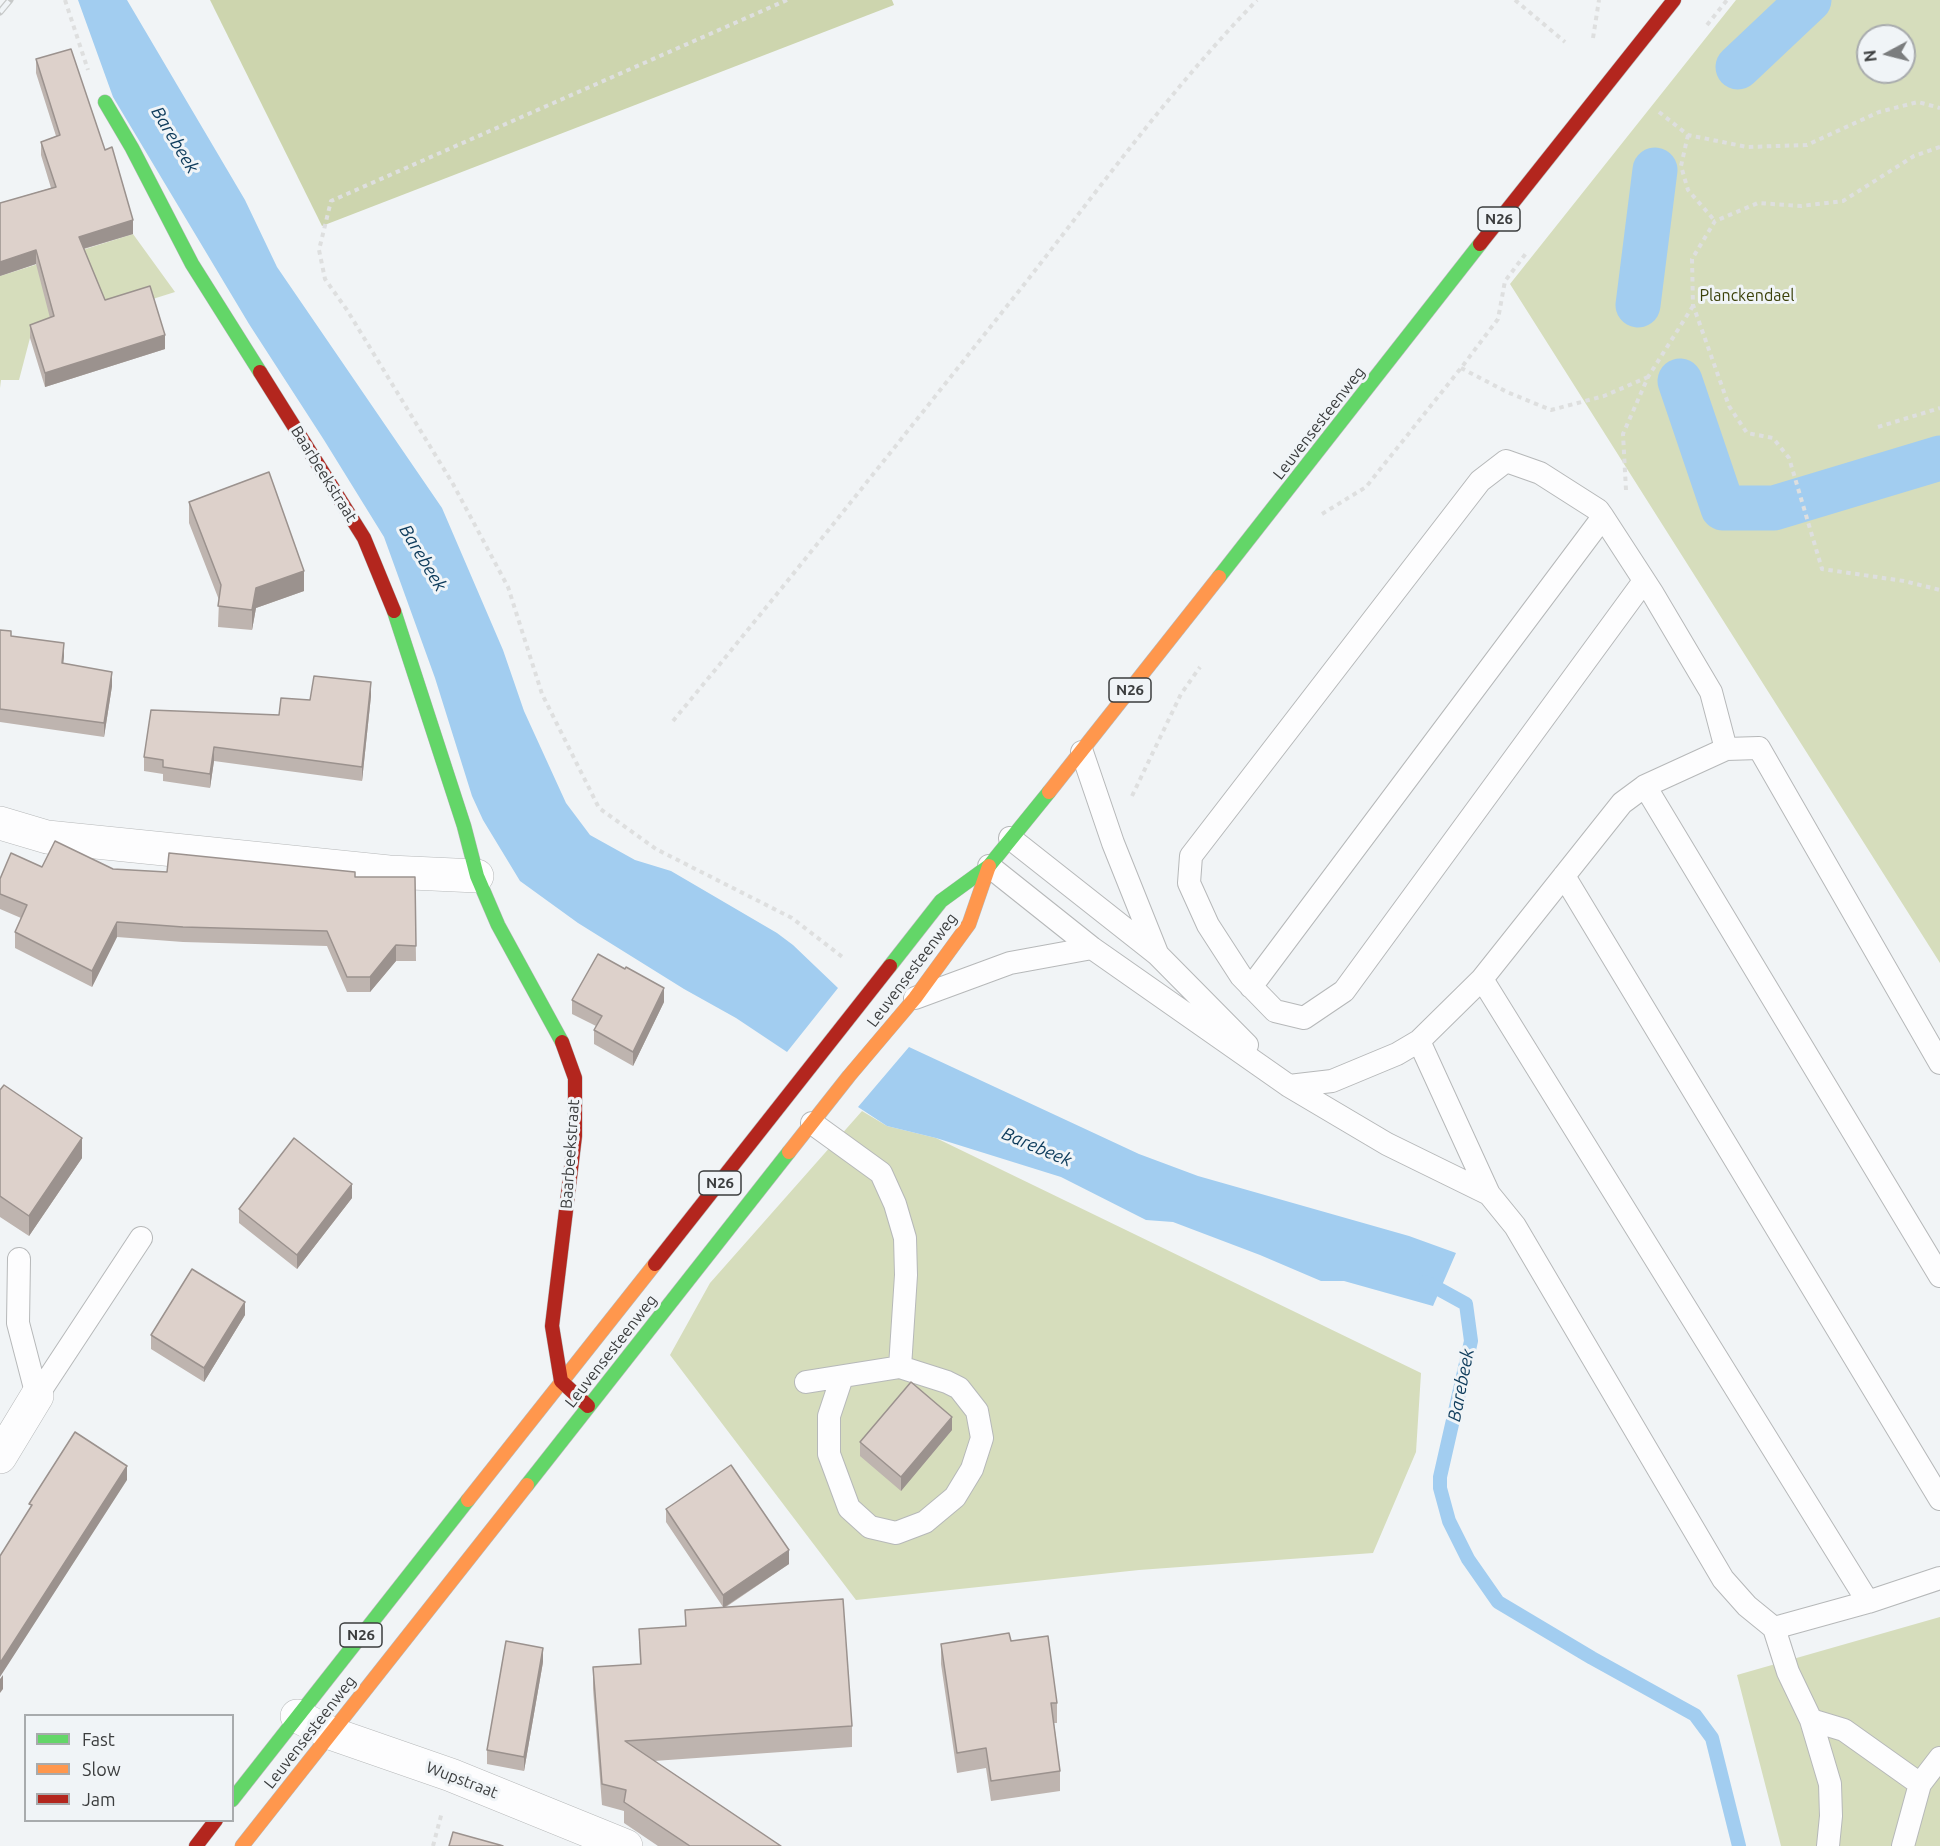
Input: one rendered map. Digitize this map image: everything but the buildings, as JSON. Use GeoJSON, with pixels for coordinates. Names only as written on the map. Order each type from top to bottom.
{"type":"FeatureCollection","features":[{"type":"Feature","properties":{"kind":"main road","name":"Leuvensesteenweg"},"geometry":{"type":"LineString","coordinates":[[234,1797],[941,901],[989,866],[1082,752],[1431,305],[1674,0]]}},
{"type":"Feature","properties":{"kind":"main road","name":"Baarbeekstraat"},"geometry":{"type":"LineString","coordinates":[[105,102],[132,148],[192,264],[364,538],[400,627],[464,826],[477,876],[498,925],[559,1034],[575,1078],[574,1136],[552,1326],[561,1381]]}},
{"type":"Feature","properties":{"kind":"main road","name":"Leuvensesteenweg"},"geometry":{"type":"LineString","coordinates":[[242,1846],[812,1123],[915,998],[969,924],[989,866]]}},
{"type":"Feature","properties":{"kind":"main road"},"geometry":{"type":"LineString","coordinates":[[561,1381],[588,1406]]}},
{"type":"Feature","properties":{"kind":"main road"},"geometry":{"type":"LineString","coordinates":[[196,1846],[215,1822]]}},
{"type":"Feature","properties":{"kind":"street"},"geometry":{"type":"LineString","coordinates":[[0,824],[47,837],[389,872],[477,876]]}},
{"type":"Feature","properties":{"kind":"street"},"geometry":{"type":"LineString","coordinates":[[0,1457],[38,1396]]}},
{"type":"Feature","properties":{"kind":"street","name":"Wupstraat"},"geometry":{"type":"LineString","coordinates":[[297,1716],[330,1733],[451,1776],[626,1846]]}},
{"type":"Feature","properties":{"kind":"lane"},"geometry":{"type":"LineString","coordinates":[[1644,581],[1344,992],[1304,1018],[1275,1011],[1241,976],[1208,925],[1189,883],[1191,856],[1480,481],[1506,461],[1540,473],[1598,510],[1644,581],[1711,692],[1726,749]]}},
{"type":"Feature","properties":{"kind":"lane"},"geometry":{"type":"LineString","coordinates":[[1251,987],[1603,517]]}},
{"type":"Feature","properties":{"kind":"lane"},"geometry":{"type":"LineString","coordinates":[[1289,1086],[1332,1081],[1397,1054],[1419,1041],[1482,979],[1622,803],[1645,786],[1726,749],[1759,748],[1940,1063]]}},
{"type":"Feature","properties":{"kind":"lane"},"geometry":{"type":"LineString","coordinates":[[1082,752],[1108,830],[1157,954]]}},
{"type":"Feature","properties":{"kind":"lane"},"geometry":{"type":"LineString","coordinates":[[1645,786],[1940,1276]]}},
{"type":"Feature","properties":{"kind":"lane"},"geometry":{"type":"LineString","coordinates":[[1010,838],[1157,954],[1289,1086]]}},
{"type":"Feature","properties":{"kind":"lane"},"geometry":{"type":"LineString","coordinates":[[989,866],[1092,948],[1289,1086],[1387,1144],[1489,1194]]}},
{"type":"Feature","properties":{"kind":"lane"},"geometry":{"type":"LineString","coordinates":[[1564,876],[1940,1499]]}},
{"type":"Feature","properties":{"kind":"lane"},"geometry":{"type":"LineString","coordinates":[[915,998],[1010,963],[1092,948]]}},
{"type":"Feature","properties":{"kind":"lane"},"geometry":{"type":"LineString","coordinates":[[1482,979],[1868,1602]]}},
{"type":"Feature","properties":{"kind":"lane"},"geometry":{"type":"LineString","coordinates":[[1419,1041],[1489,1194],[1515,1226],[1723,1579],[1747,1606],[1774,1628],[1788,1672],[1811,1720],[1830,1784],[1831,1816],[1828,1846]]}},
{"type":"Feature","properties":{"kind":"lane"},"geometry":{"type":"LineString","coordinates":[[812,1123],[881,1173],[896,1204],[905,1238],[906,1275],[900,1367]]}},
{"type":"Feature","properties":{"kind":"lane"},"geometry":{"type":"LineString","coordinates":[[38,1396],[141,1238]]}},
{"type":"Feature","properties":{"kind":"lane"},"geometry":{"type":"LineString","coordinates":[[19,1259],[18,1323],[38,1396]]}},
{"type":"Feature","properties":{"kind":"lane"},"geometry":{"type":"LineString","coordinates":[[806,1383],[900,1367],[959,1388],[977,1411],[982,1438],[972,1469],[955,1497],[924,1522],[896,1533],[870,1527],[849,1508],[829,1454],[829,1416],[842,1377]]}},
{"type":"Feature","properties":{"kind":"lane"},"geometry":{"type":"LineString","coordinates":[[1774,1628],[1868,1602],[1940,1578]]}},
{"type":"Feature","properties":{"kind":"lane"},"geometry":{"type":"LineString","coordinates":[[1811,1720],[1844,1730],[1920,1784]]}},
{"type":"Feature","properties":{"kind":"lane"},"geometry":{"type":"LineString","coordinates":[[1903,1846],[1920,1784],[1940,1758]]}},
{"type":"Feature","properties":{"kind":"path"},"geometry":{"type":"LineString","coordinates":[[65,0],[88,70],[105,102]]}},
{"type":"Feature","properties":{"kind":"path"},"geometry":{"type":"LineString","coordinates":[[788,0],[331,201],[319,250],[325,279],[347,310],[453,484],[508,587],[542,694],[599,808],[656,849],[792,918],[877,983]]}},
{"type":"Feature","properties":{"kind":"path"},"geometry":{"type":"LineString","coordinates":[[674,721],[1016,295],[1146,128],[1216,42],[1257,0]]}},
{"type":"Feature","properties":{"kind":"path"},"geometry":{"type":"LineString","coordinates":[[1515,0],[1565,42]]}},
{"type":"Feature","properties":{"kind":"path"},"geometry":{"type":"LineString","coordinates":[[1705,28],[1727,0]]}},
{"type":"Feature","properties":{"kind":"path"},"geometry":{"type":"LineString","coordinates":[[1659,112],[1688,135],[1747,147],[1807,145],[1879,112],[1918,102],[1940,108]]}},
{"type":"Feature","properties":{"kind":"path"},"geometry":{"type":"LineString","coordinates":[[1688,135],[1681,166],[1688,190],[1715,221]]}},
{"type":"Feature","properties":{"kind":"path"},"geometry":{"type":"LineString","coordinates":[[1940,147],[1914,156],[1843,201],[1801,206],[1758,203],[1715,221],[1692,259],[1693,305],[1730,406],[1747,433],[1773,438],[1789,458],[1822,569],[1904,581],[1940,590]]}},
{"type":"Feature","properties":{"kind":"path"},"geometry":{"type":"LineString","coordinates":[[1317,516],[1366,487],[1461,368],[1498,319],[1504,280],[1534,243]]}},
{"type":"Feature","properties":{"kind":"path"},"geometry":{"type":"LineString","coordinates":[[1626,497],[1623,434],[1648,376],[1693,305]]}},
{"type":"Feature","properties":{"kind":"path"},"geometry":{"type":"LineString","coordinates":[[1461,368],[1507,392],[1551,410],[1604,396],[1648,376]]}},
{"type":"Feature","properties":{"kind":"path"},"geometry":{"type":"LineString","coordinates":[[1878,427],[1940,408]]}},
{"type":"Feature","properties":{"kind":"path"},"geometry":{"type":"LineString","coordinates":[[1108,830],[1135,793],[1181,694],[1204,662]]}},
{"type":"Feature","properties":{"kind":"green space"},"geometry":{"type":"Polygon","coordinates":[[[210,0],[892,0],[894,5],[322,226],[210,0]]]}},
{"type":"Feature","properties":{"kind":"green space","name":"Planckendael"},"geometry":{"type":"Polygon","coordinates":[[[1736,0],[1940,0],[1940,963],[1510,284],[1736,0]]]}},
{"type":"Feature","properties":{"kind":"green space"},"geometry":{"type":"Polygon","coordinates":[[[133,234],[175,292],[105,314],[50,315],[54,330],[30,338],[19,380],[1,380],[0,388],[0,276],[133,234]]]}},
{"type":"Feature","properties":{"kind":"green space"},"geometry":{"type":"Polygon","coordinates":[[[862,1111],[887,1126],[936,1138],[1421,1373],[1416,1452],[1373,1553],[1139,1570],[856,1600],[670,1355],[710,1283],[862,1111]]]}},
{"type":"Feature","properties":{"kind":"green space"},"geometry":{"type":"Polygon","coordinates":[[[1940,1617],[1940,1846],[1781,1846],[1737,1675],[1940,1617]]]}},
{"type":"Feature","properties":{"kind":"water"},"geometry":{"type":"Polygon","coordinates":[[[78,0],[127,0],[245,200],[277,267],[442,508],[503,650],[524,711],[566,803],[590,835],[635,860],[671,871],[777,933],[793,945],[838,988],[787,1052],[736,1018],[684,989],[578,923],[520,881],[483,820],[472,796],[435,678],[384,537],[249,324],[113,97],[78,0]]]}},
{"type":"Feature","properties":{"kind":"water"},"geometry":{"type":"Polygon","coordinates":[[[909,1047],[1139,1154],[1198,1176],[1409,1236],[1456,1253],[1433,1306],[1344,1281],[1321,1281],[1173,1222],[1146,1220],[1061,1177],[936,1138],[887,1126],[858,1107],[909,1047]]]}},
{"type":"Feature","properties":{"kind":"waterway"},"geometry":{"type":"LineString","coordinates":[[1738,67],[1809,0]]}},
{"type":"Feature","properties":{"kind":"waterway"},"geometry":{"type":"LineString","coordinates":[[1638,305],[1655,170]]}},
{"type":"Feature","properties":{"kind":"waterway"},"geometry":{"type":"LineString","coordinates":[[1680,381],[1723,508],[1774,508],[1940,458]]}},
{"type":"Feature","properties":{"kind":"waterway","name":"Barebeek"},"geometry":{"type":"LineString","coordinates":[[1426,1282],[1466,1304],[1471,1341],[1440,1477],[1440,1488],[1449,1521],[1468,1559],[1498,1602],[1592,1658],[1695,1715],[1712,1738],[1739,1846]]}},
{"type":"Feature","properties":{"kind":"railway"},"geometry":{"type":"LineString","coordinates":[[0,12],[10,0]]}},
{"type":"Feature","properties":{"kind":"traffic: fast"},"geometry":{"type":"LineString","coordinates":[[105,102],[132,148],[192,264],[260,372]]}},
{"type":"Feature","properties":{"kind":"traffic: fast"},"geometry":{"type":"LineString","coordinates":[[1219,577],[1480,244]]}},
{"type":"Feature","properties":{"kind":"traffic: fast"},"geometry":{"type":"LineString","coordinates":[[394,611],[464,826],[477,876],[498,925],[562,1042]]}},
{"type":"Feature","properties":{"kind":"traffic: fast"},"geometry":{"type":"LineString","coordinates":[[890,966],[941,901],[989,866],[1049,792]]}},
{"type":"Feature","properties":{"kind":"traffic: fast"},"geometry":{"type":"LineString","coordinates":[[527,1485],[789,1152]]}},
{"type":"Feature","properties":{"kind":"traffic: fast"},"geometry":{"type":"LineString","coordinates":[[234,1797],[468,1500]]}},
{"type":"Feature","properties":{"kind":"traffic: slow"},"geometry":{"type":"LineString","coordinates":[[1049,792],[1219,577]]}},
{"type":"Feature","properties":{"kind":"traffic: slow"},"geometry":{"type":"LineString","coordinates":[[789,1152],[915,998],[969,924],[989,866]]}},
{"type":"Feature","properties":{"kind":"traffic: slow"},"geometry":{"type":"LineString","coordinates":[[468,1500],[655,1264]]}},
{"type":"Feature","properties":{"kind":"traffic: slow"},"geometry":{"type":"LineString","coordinates":[[242,1846],[527,1485]]}},
{"type":"Feature","properties":{"kind":"traffic: jam"},"geometry":{"type":"LineString","coordinates":[[1480,244],[1674,0]]}},
{"type":"Feature","properties":{"kind":"traffic: jam"},"geometry":{"type":"LineString","coordinates":[[260,372],[364,538],[394,611]]}},
{"type":"Feature","properties":{"kind":"traffic: jam"},"geometry":{"type":"LineString","coordinates":[[655,1264],[890,966]]}},
{"type":"Feature","properties":{"kind":"traffic: jam"},"geometry":{"type":"LineString","coordinates":[[562,1042],[575,1078],[575,1136],[552,1326],[561,1381],[588,1406]]}},
{"type":"Feature","properties":{"kind":"traffic: jam"},"geometry":{"type":"LineString","coordinates":[[196,1846],[214,1822]]}}]}
